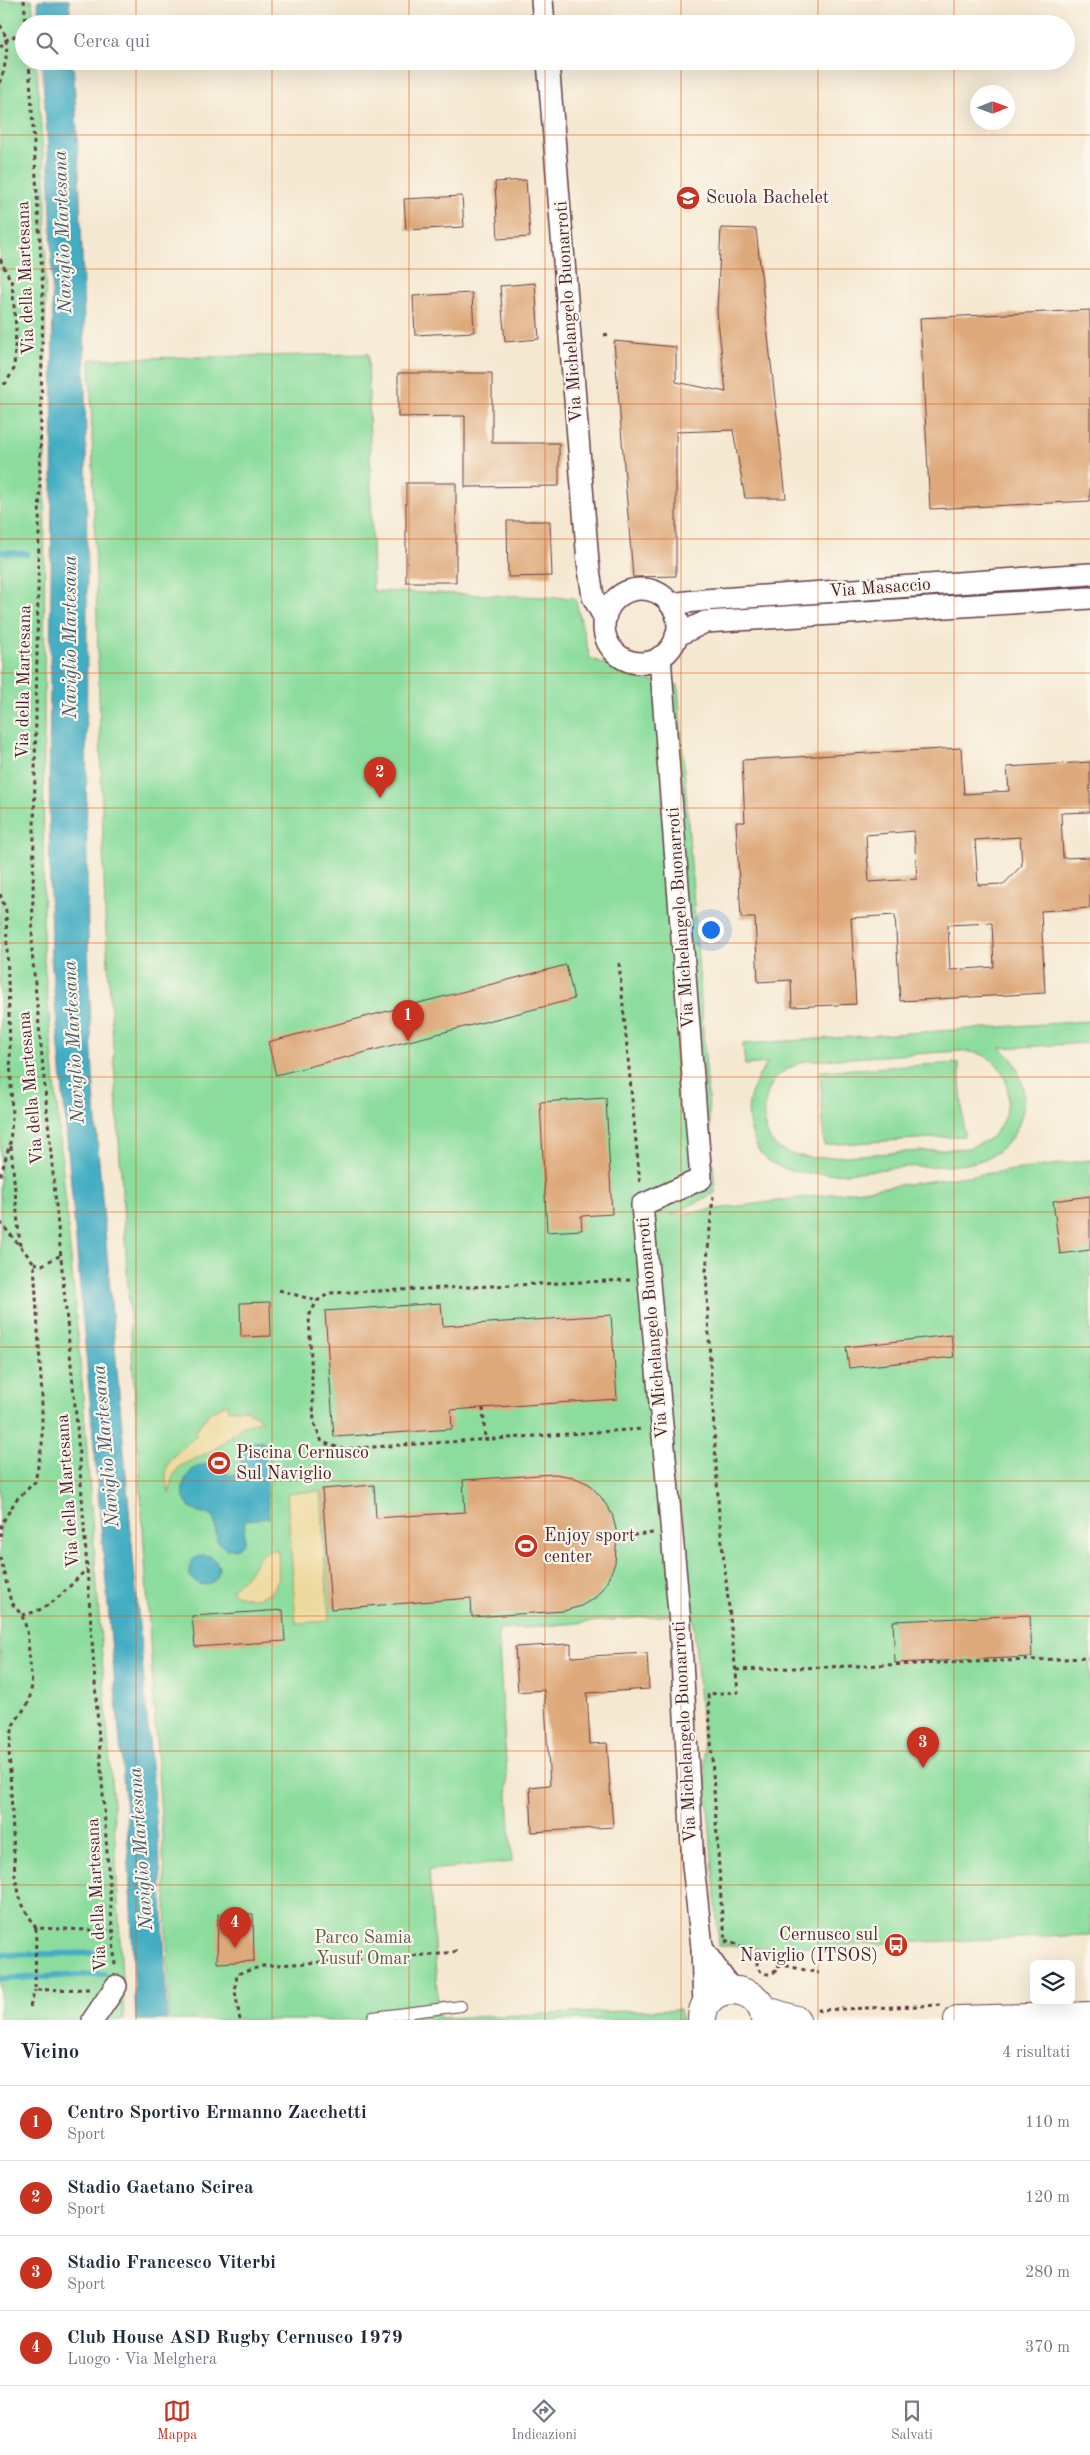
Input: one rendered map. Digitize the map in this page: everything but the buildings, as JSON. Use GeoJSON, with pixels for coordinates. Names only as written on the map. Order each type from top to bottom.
{"type":"FeatureCollection","features":[{"type":"Feature","properties":{"kind":"street"},"geometry":{"type":"LineString","coordinates":[[542,0],[543,15]]}},
{"type":"Feature","properties":{"kind":"street","name":"Via Michelangelo Buonarroti"},"geometry":{"type":"LineString","coordinates":[[549,70],[588,562],[593,597],[605,619]]}},
{"type":"Feature","properties":{"kind":"street"},"geometry":{"type":"LineString","coordinates":[[588,562],[605,584],[621,595]]}},
{"type":"Feature","properties":{"kind":"street","name":"Via Masaccio"},"geometry":{"type":"LineString","coordinates":[[670,604],[704,600],[1090,574]]}},
{"type":"Feature","properties":{"kind":"street"},"geometry":{"type":"LineString","coordinates":[[660,657],[641,663],[619,656],[608,642],[605,619],[612,603],[621,595],[637,589],[649,590],[660,595],[670,604],[676,618],[676,636]]}},
{"type":"Feature","properties":{"kind":"street","name":"Via Masaccio"},"geometry":{"type":"LineString","coordinates":[[660,657],[671,646],[676,636],[705,622],[1090,598]]}},
{"type":"Feature","properties":{"kind":"street","name":"Via Michelangelo Buonarroti"},"geometry":{"type":"LineString","coordinates":[[660,657],[701,1178],[642,1205],[680,1623],[693,1866],[702,1948],[703,2014]]}},
{"type":"Feature","properties":{"kind":"street","name":"Via Michelangelo Buonarroti"},"geometry":{"type":"LineString","coordinates":[[702,1948],[731,1990]]}},
{"type":"Feature","properties":{"kind":"street"},"geometry":{"type":"LineString","coordinates":[[93,2020],[113,1990]]}},
{"type":"Feature","properties":{"kind":"street"},"geometry":{"type":"LineString","coordinates":[[703,2014],[717,1994],[731,1990],[750,1994],[764,2015],[809,2013]]}},
{"type":"Feature","properties":{"kind":"street"},"geometry":{"type":"LineString","coordinates":[[950,2013],[1090,2016]]}},
{"type":"Feature","properties":{"kind":"lane"},"geometry":{"type":"LineString","coordinates":[[373,2017],[461,2006]]}},
{"type":"Feature","properties":{"kind":"path"},"geometry":{"type":"LineString","coordinates":[[24,0],[25,15]]}},
{"type":"Feature","properties":{"kind":"path"},"geometry":{"type":"LineString","coordinates":[[0,25],[6,40],[6,55],[0,84]]}},
{"type":"Feature","properties":{"kind":"path"},"geometry":{"type":"LineString","coordinates":[[0,47],[6,40],[15,36]]}},
{"type":"Feature","properties":{"kind":"path","name":"Via della Martesana"},"geometry":{"type":"LineString","coordinates":[[29,70],[43,293],[41,536],[32,952],[88,1568],[115,1931],[113,1990]]}},
{"type":"Feature","properties":{"kind":"path"},"geometry":{"type":"LineString","coordinates":[[0,259],[12,283],[16,328],[14,370],[6,382],[0,386]]}},
{"type":"Feature","properties":{"kind":"path"},"geometry":{"type":"LineString","coordinates":[[604,335],[608,334]]}},
{"type":"Feature","properties":{"kind":"path"},"geometry":{"type":"LineString","coordinates":[[0,894],[6,911],[12,1117],[10,1144],[20,1247]]}},
{"type":"Feature","properties":{"kind":"path"},"geometry":{"type":"LineString","coordinates":[[619,963],[642,1205]]}},
{"type":"Feature","properties":{"kind":"path"},"geometry":{"type":"LineString","coordinates":[[0,1177],[10,1144]]}},
{"type":"Feature","properties":{"kind":"path"},"geometry":{"type":"LineString","coordinates":[[713,1191],[706,1271],[706,1298],[720,1515],[738,1692],[708,1694],[725,1940],[728,1946]]}},
{"type":"Feature","properties":{"kind":"path"},"geometry":{"type":"LineString","coordinates":[[0,1222],[34,1263],[42,1396],[42,1445],[35,1482],[16,1500],[2,1525],[0,1541]]}},
{"type":"Feature","properties":{"kind":"path"},"geometry":{"type":"LineString","coordinates":[[34,1263],[42,1264],[61,1255]]}},
{"type":"Feature","properties":{"kind":"path"},"geometry":{"type":"LineString","coordinates":[[649,1279],[330,1293],[317,1301],[309,1316],[314,1423],[322,1442],[342,1449],[662,1427]]}},
{"type":"Feature","properties":{"kind":"path"},"geometry":{"type":"LineString","coordinates":[[279,1290],[317,1301]]}},
{"type":"Feature","properties":{"kind":"path"},"geometry":{"type":"LineString","coordinates":[[483,1408],[486,1439]]}},
{"type":"Feature","properties":{"kind":"path"},"geometry":{"type":"LineString","coordinates":[[617,1536],[671,1531]]}},
{"type":"Feature","properties":{"kind":"path"},"geometry":{"type":"LineString","coordinates":[[0,1557],[11,1602],[22,1615],[27,1630],[32,1685],[29,1702],[14,1724],[9,1749],[15,1876],[21,1902],[36,1928],[35,1990],[30,2007]]}},
{"type":"Feature","properties":{"kind":"path"},"geometry":{"type":"LineString","coordinates":[[22,1615],[38,1612],[52,1603],[88,1568]]}},
{"type":"Feature","properties":{"kind":"path"},"geometry":{"type":"LineString","coordinates":[[736,1670],[1090,1658]]}},
{"type":"Feature","properties":{"kind":"path"},"geometry":{"type":"LineString","coordinates":[[36,1928],[115,1931]]}},
{"type":"Feature","properties":{"kind":"path"},"geometry":{"type":"LineString","coordinates":[[725,1940],[761,1954],[773,1953],[777,1958],[778,1964],[771,1973],[765,1973],[756,1964],[761,1954]]}},
{"type":"Feature","properties":{"kind":"path"},"geometry":{"type":"LineString","coordinates":[[240,2020],[234,1990],[237,1974],[263,1966],[459,1951]]}},
{"type":"Feature","properties":{"kind":"path"},"geometry":{"type":"LineString","coordinates":[[778,1964],[818,1973]]}},
{"type":"Feature","properties":{"kind":"path"},"geometry":{"type":"LineString","coordinates":[[35,1990],[113,1990]]}},
{"type":"Feature","properties":{"kind":"path"},"geometry":{"type":"LineString","coordinates":[[809,2013],[950,2013]]}},
{"type":"Feature","properties":{"kind":"path"},"geometry":{"type":"LineString","coordinates":[[809,2013],[820,2020]]}},
{"type":"Feature","properties":{"kind":"green space"},"geometry":{"type":"Polygon","coordinates":[[[0,0],[32,0],[33,15],[15,15],[15,70],[37,70],[46,193],[43,950],[82,1384],[114,1819],[124,2020],[0,2020],[0,0]]]}},
{"type":"Feature","properties":{"kind":"green space","name":"Parco Samia Yusuf Omar"},"geometry":{"type":"Polygon","coordinates":[[[368,354],[373,591],[575,598],[590,658],[645,680],[678,685],[715,1193],[671,1215],[1090,1160],[1090,1935],[776,1948],[719,1946],[693,1613],[498,1630],[512,1862],[429,1870],[439,2018],[680,2009],[682,2020],[169,2020],[166,1899],[105,915],[90,359],[368,354]]]}},
{"type":"Feature","properties":{"kind":"green space"},"geometry":{"type":"Polygon","coordinates":[[[1090,1021],[1090,1043],[1000,1048],[1011,1058],[1018,1070],[1024,1095],[1020,1121],[1015,1133],[997,1152],[976,1162],[952,1166],[905,1167],[852,1173],[832,1174],[793,1171],[777,1166],[761,1154],[755,1143],[750,1126],[748,1109],[758,1077],[768,1063],[745,1065],[743,1044],[1090,1021]],[[960,1051],[805,1061],[784,1071],[778,1076],[768,1091],[764,1112],[766,1132],[781,1150],[794,1155],[813,1158],[968,1148],[979,1144],[990,1138],[998,1129],[1004,1117],[1008,1092],[1006,1080],[992,1060],[973,1052],[960,1051]]]}},
{"type":"Feature","properties":{"kind":"green space"},"geometry":{"type":"Polygon","coordinates":[[[959,1063],[964,1136],[824,1145],[820,1071],[959,1063]]]}},
{"type":"Feature","properties":{"kind":"sand"},"geometry":{"type":"Polygon","coordinates":[[[227,1404],[228,1410],[246,1409],[263,1420],[243,1426],[215,1449],[180,1466],[172,1478],[169,1494],[166,1473],[170,1460],[197,1435],[194,1432],[211,1411],[227,1404]]]}},
{"type":"Feature","properties":{"kind":"sand"},"geometry":{"type":"Polygon","coordinates":[[[320,1491],[329,1621],[296,1623],[287,1493],[320,1491]]]}},
{"type":"Feature","properties":{"kind":"sand"},"geometry":{"type":"Polygon","coordinates":[[[278,1550],[279,1579],[271,1592],[261,1597],[246,1598],[231,1590],[246,1576],[261,1555],[278,1550]]]}},
{"type":"Feature","properties":{"kind":"water"},"geometry":{"type":"Polygon","coordinates":[[[38,0],[69,0],[70,15],[39,15],[38,0]]]}},
{"type":"Feature","properties":{"kind":"water","name":"Naviglio Martesana"},"geometry":{"type":"Polygon","coordinates":[[[43,70],[74,70],[80,188],[85,379],[87,860],[93,1077],[162,1891],[167,2020],[136,2020],[127,1822],[51,956],[49,772],[53,402],[49,159],[43,70]]]}},
{"type":"Feature","properties":{"kind":"water"},"geometry":{"type":"Polygon","coordinates":[[[263,1441],[269,1518],[245,1520],[244,1542],[238,1548],[226,1549],[217,1541],[214,1516],[189,1506],[184,1499],[183,1484],[191,1471],[205,1465],[213,1465],[229,1475],[238,1475],[242,1469],[240,1443],[263,1441]]]}},
{"type":"Feature","properties":{"kind":"water"},"geometry":{"type":"Polygon","coordinates":[[[204,1555],[215,1559],[219,1570],[215,1581],[204,1585],[193,1581],[189,1570],[193,1559],[204,1555]]]}},
{"type":"Feature","properties":{"kind":"waterway"},"geometry":{"type":"LineString","coordinates":[[0,552],[27,554]]}},
{"type":"Feature","properties":{"kind":"waterway"},"geometry":{"type":"LineString","coordinates":[[0,1955],[103,1953]]}},
{"type":"Feature","properties":{"kind":"waterway"},"geometry":{"type":"LineString","coordinates":[[0,1979],[104,1974]]}},
{"type":"Feature","properties":{"kind":"place","name":"Scuola Bachelet"},"geometry":{"type":"Point","coordinates":[688,198]}},
{"type":"Feature","properties":{"kind":"place","name":"Stadio Gaetano Scirea"},"geometry":{"type":"Point","coordinates":[380,798]}},
{"type":"Feature","properties":{"kind":"place","name":"Centro Sportivo Ermanno Zacchetti"},"geometry":{"type":"Point","coordinates":[408,1041]}},
{"type":"Feature","properties":{"kind":"place","name":"Piscina Cernusco Sul Naviglio"},"geometry":{"type":"Point","coordinates":[219,1463]}},
{"type":"Feature","properties":{"kind":"place","name":"Enjoy sport center"},"geometry":{"type":"Point","coordinates":[526,1546]}},
{"type":"Feature","properties":{"kind":"place","name":"Stadio Francesco Viterbi"},"geometry":{"type":"Point","coordinates":[923,1768]}},
{"type":"Feature","properties":{"kind":"place","name":"Cernusco sul Naviglio (ITSOS)"},"geometry":{"type":"Point","coordinates":[896,1945]}},
{"type":"Feature","properties":{"kind":"place","name":"Club House ASD Rugby Cernusco 1979"},"geometry":{"type":"Point","coordinates":[235,1948]}}]}
